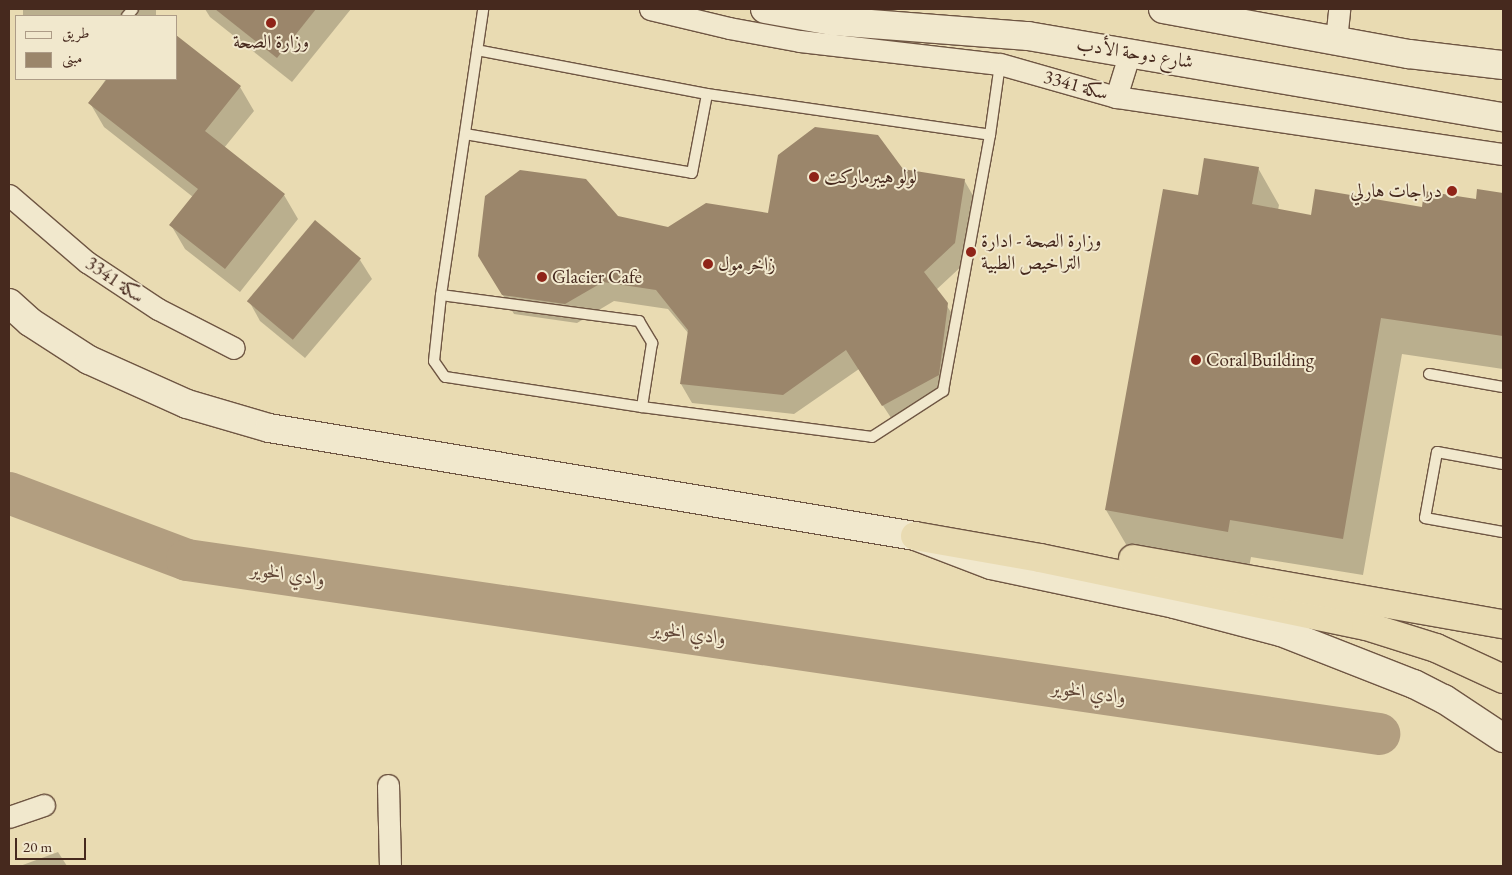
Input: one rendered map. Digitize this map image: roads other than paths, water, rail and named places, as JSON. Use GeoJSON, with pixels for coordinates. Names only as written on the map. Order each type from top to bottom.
{"type":"FeatureCollection","features":[{"type":"Feature","properties":{"kind":"highway"},"geometry":{"type":"LineString","coordinates":[[915,536],[996,540],[1080,551],[1503,624]]}},
{"type":"Feature","properties":{"kind":"highway"},"geometry":{"type":"LineString","coordinates":[[915,536],[1040,558],[1366,626],[1436,648],[1503,679]]}},
{"type":"Feature","properties":{"kind":"street","name":"سكة 3341"},"geometry":{"type":"LineString","coordinates":[[650,9],[729,28],[800,41],[1000,64],[1116,97],[1503,154]]}},
{"type":"Feature","properties":{"kind":"street","name":"شارع دوحة الأدب"},"geometry":{"type":"LineString","coordinates":[[766,9],[832,21],[1028,36],[1503,117]]}},
{"type":"Feature","properties":{"kind":"street"},"geometry":{"type":"LineString","coordinates":[[1336,40],[1339,9]]}},
{"type":"Feature","properties":{"kind":"street"},"geometry":{"type":"LineString","coordinates":[[1174,10],[1409,54],[1503,65]]}},
{"type":"Feature","properties":{"kind":"street"},"geometry":{"type":"LineString","coordinates":[[1116,97],[1130,52]]}},
{"type":"Feature","properties":{"kind":"street","name":"سكة 3341"},"geometry":{"type":"LineString","coordinates":[[9,195],[87,262],[158,309],[234,348]]}},
{"type":"Feature","properties":{"kind":"street"},"geometry":{"type":"LineString","coordinates":[[9,303],[30,322],[89,360],[187,404],[269,428],[915,536],[991,565],[1174,604],[1281,632],[1414,684],[1444,699],[1503,738]]}},
{"type":"Feature","properties":{"kind":"street"},"geometry":{"type":"LineString","coordinates":[[388,784],[390,866]]}},
{"type":"Feature","properties":{"kind":"street"},"geometry":{"type":"LineString","coordinates":[[9,817],[44,805]]}},
{"type":"Feature","properties":{"kind":"lane"},"geometry":{"type":"LineString","coordinates":[[483,9],[441,295],[434,361],[445,377],[642,407],[872,437],[943,391],[990,135],[1000,64]]}},
{"type":"Feature","properties":{"kind":"lane"},"geometry":{"type":"LineString","coordinates":[[477,50],[707,94],[990,135]]}},
{"type":"Feature","properties":{"kind":"lane"},"geometry":{"type":"LineString","coordinates":[[465,134],[692,173],[707,94]]}},
{"type":"Feature","properties":{"kind":"lane"},"geometry":{"type":"LineString","coordinates":[[441,295],[639,322],[652,343],[642,407]]}},
{"type":"Feature","properties":{"kind":"lane"},"geometry":{"type":"LineString","coordinates":[[1429,374],[1503,387]]}},
{"type":"Feature","properties":{"kind":"lane"},"geometry":{"type":"LineString","coordinates":[[1503,464],[1437,452],[1425,518],[1503,532]]}},
{"type":"Feature","properties":{"kind":"waterway","name":"وادي الخوير"},"geometry":{"type":"LineString","coordinates":[[9,493],[187,560],[1379,734]]}},
{"type":"Feature","properties":{"kind":"place","name":"وزارة الصحة"},"geometry":{"type":"Point","coordinates":[271,23]}},
{"type":"Feature","properties":{"kind":"place","name":"لولو هيبرماركت"},"geometry":{"type":"Point","coordinates":[814,177]}},
{"type":"Feature","properties":{"kind":"place","name":"دراجات هارلي"},"geometry":{"type":"Point","coordinates":[1452,191]}},
{"type":"Feature","properties":{"kind":"place","name":"وزارة الصحة - ادارة التراخيص الطبية"},"geometry":{"type":"Point","coordinates":[971,252]}},
{"type":"Feature","properties":{"kind":"place","name":"زاخر مول"},"geometry":{"type":"Point","coordinates":[708,264]}},
{"type":"Feature","properties":{"kind":"place","name":"Glacier Cafe"},"geometry":{"type":"Point","coordinates":[542,277]}},
{"type":"Feature","properties":{"kind":"place","name":"Coral Building"},"geometry":{"type":"Point","coordinates":[1196,360]}}]}
